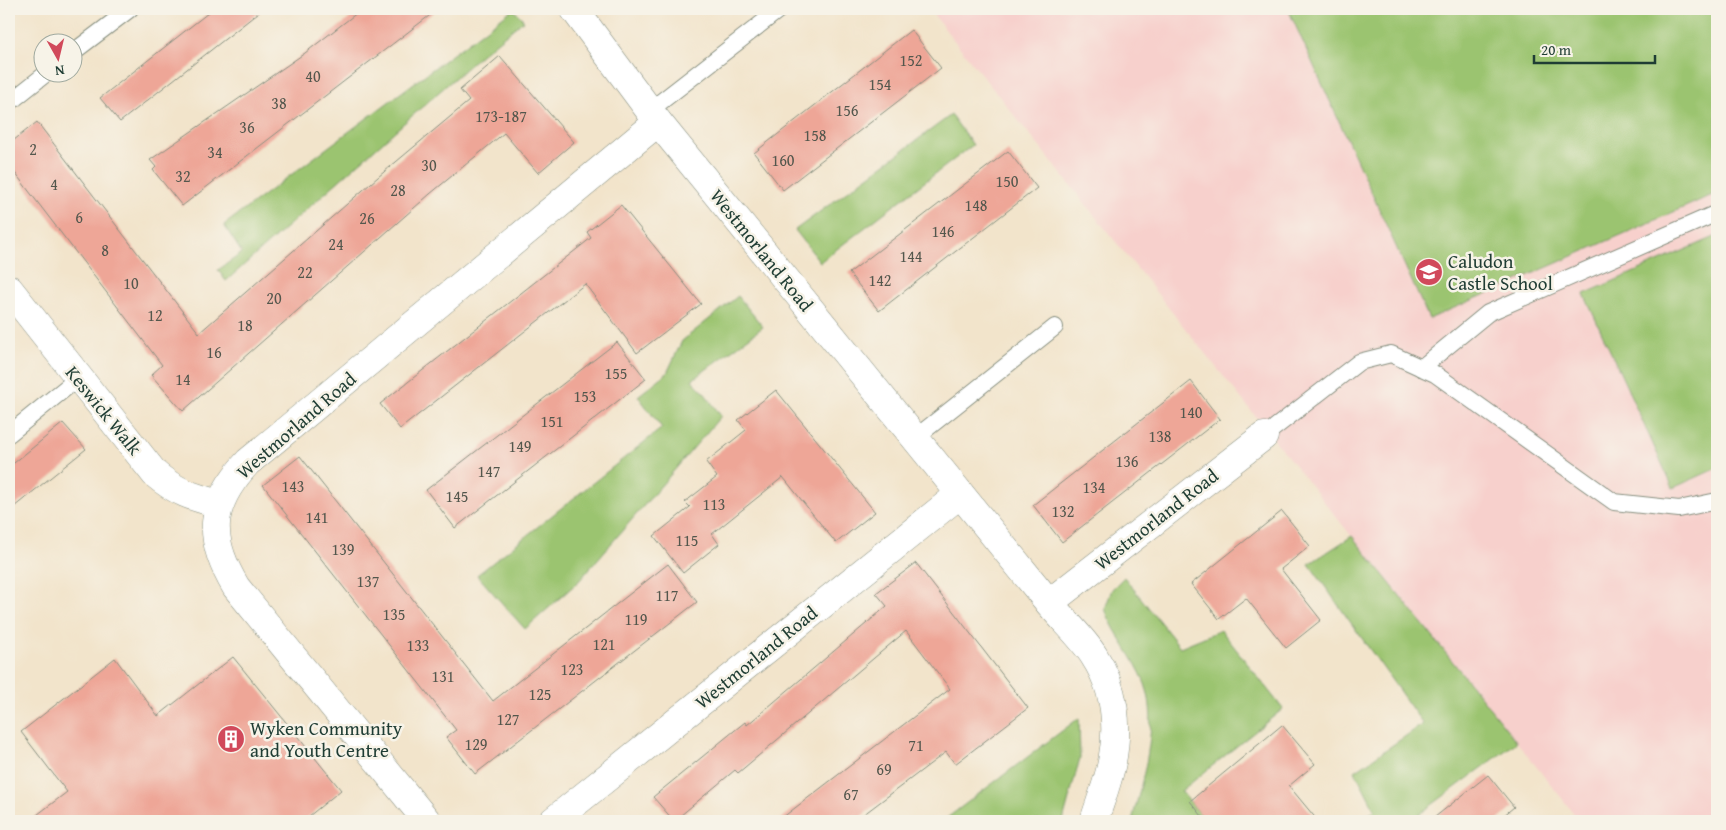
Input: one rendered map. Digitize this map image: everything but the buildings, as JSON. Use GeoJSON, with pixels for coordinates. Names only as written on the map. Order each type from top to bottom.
{"type":"FeatureCollection","features":[{"type":"Feature","properties":{"kind":"street","name":"Westmorland Road"},"geometry":{"type":"LineString","coordinates":[[574,9],[654,116],[960,494],[1094,655],[1112,698],[1115,719],[1115,742],[1112,764],[1094,821]]}},
{"type":"Feature","properties":{"kind":"street","name":"Westmorland Road"},"geometry":{"type":"LineString","coordinates":[[427,821],[236,586],[221,556],[217,539],[216,522],[219,504],[232,482],[248,462],[654,116]]}},
{"type":"Feature","properties":{"kind":"street","name":"Keswick Walk"},"geometry":{"type":"LineString","coordinates":[[9,289],[155,474],[168,485],[184,494],[219,504]]}},
{"type":"Feature","properties":{"kind":"street","name":"Westmorland Road"},"geometry":{"type":"LineString","coordinates":[[1049,603],[1264,436]]}},
{"type":"Feature","properties":{"kind":"street","name":"Westmorland Road"},"geometry":{"type":"LineString","coordinates":[[553,821],[960,494]]}},
{"type":"Feature","properties":{"kind":"lane"},"geometry":{"type":"LineString","coordinates":[[82,45],[130,9]]}},
{"type":"Feature","properties":{"kind":"lane"},"geometry":{"type":"LineString","coordinates":[[654,116],[780,9]]}},
{"type":"Feature","properties":{"kind":"lane"},"geometry":{"type":"LineString","coordinates":[[9,103],[35,82]]}},
{"type":"Feature","properties":{"kind":"lane"},"geometry":{"type":"LineString","coordinates":[[1421,368],[1488,313],[1717,213]]}},
{"type":"Feature","properties":{"kind":"lane"},"geometry":{"type":"LineString","coordinates":[[915,438],[1055,327]]}},
{"type":"Feature","properties":{"kind":"lane"},"geometry":{"type":"LineString","coordinates":[[1264,436],[1359,362],[1391,354],[1435,374],[1614,502],[1679,509],[1717,501]]}},
{"type":"Feature","properties":{"kind":"lane"},"geometry":{"type":"LineString","coordinates":[[9,434],[78,378]]}},
{"type":"Feature","properties":{"kind":"shaded area","name":"Caludon Castle School"},"geometry":{"type":"Polygon","coordinates":[[[929,9],[1717,9],[1717,821],[1580,821],[929,9]]]}},
{"type":"Feature","properties":{"kind":"green space"},"geometry":{"type":"Polygon","coordinates":[[[513,9],[524,20],[483,53],[226,281],[218,270],[242,253],[224,225],[513,9]]]}},
{"type":"Feature","properties":{"kind":"green space"},"geometry":{"type":"Polygon","coordinates":[[[1288,9],[1717,9],[1717,193],[1429,319],[1288,9]]]}},
{"type":"Feature","properties":{"kind":"green space"},"geometry":{"type":"Polygon","coordinates":[[[951,115],[973,145],[820,262],[795,230],[951,115]]]}},
{"type":"Feature","properties":{"kind":"green space"},"geometry":{"type":"Polygon","coordinates":[[[1717,236],[1717,468],[1673,488],[1584,294],[1717,236]]]}},
{"type":"Feature","properties":{"kind":"green space"},"geometry":{"type":"Polygon","coordinates":[[[738,296],[763,327],[692,380],[703,391],[721,416],[579,581],[525,629],[477,575],[662,428],[638,396],[667,373],[682,341],[738,296]]]}},
{"type":"Feature","properties":{"kind":"green space"},"geometry":{"type":"Polygon","coordinates":[[[1352,536],[1517,742],[1410,821],[1360,821],[1375,810],[1355,771],[1423,724],[1309,564],[1352,536]]]}},
{"type":"Feature","properties":{"kind":"green space"},"geometry":{"type":"Polygon","coordinates":[[[1124,577],[1180,647],[1221,630],[1283,709],[1181,791],[1206,821],[1132,821],[1148,752],[1151,717],[1149,700],[1141,674],[1105,609],[1112,589],[1124,577]]]}},
{"type":"Feature","properties":{"kind":"green space"},"geometry":{"type":"Polygon","coordinates":[[[1079,718],[1080,758],[1063,821],[943,821],[1079,718]]]}},
{"type":"Feature","properties":{"kind":"place","name":"Caludon Castle School"},"geometry":{"type":"Point","coordinates":[1429,272]}},
{"type":"Feature","properties":{"kind":"place","name":"Wyken Community and Youth Centre"},"geometry":{"type":"Point","coordinates":[231,739]}}]}
